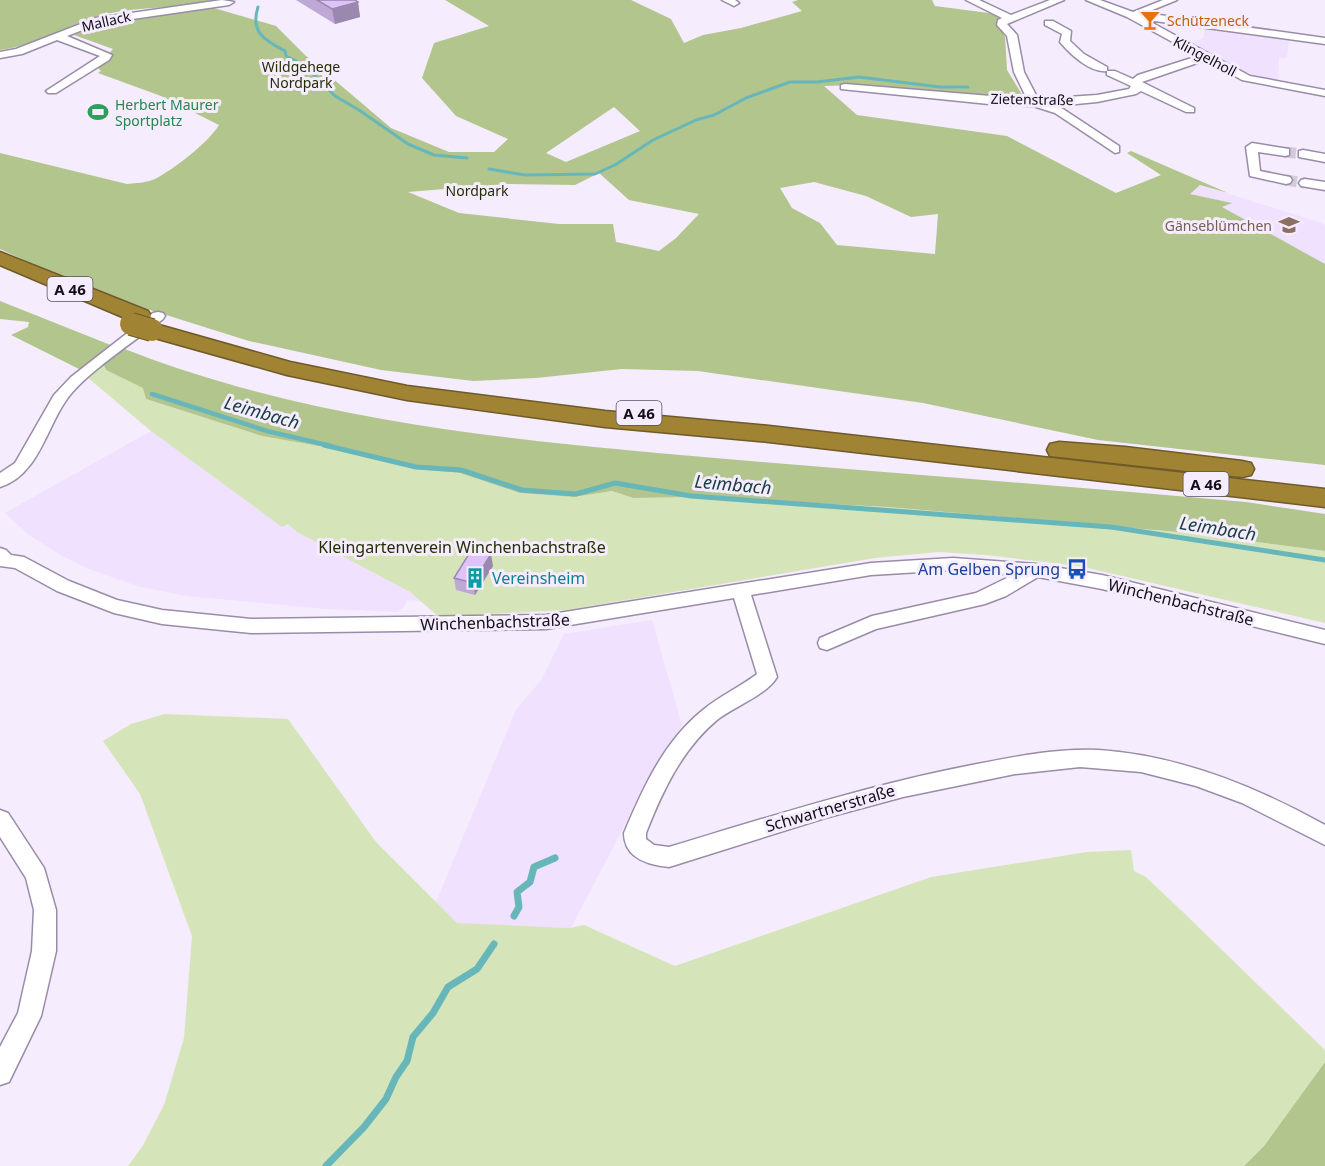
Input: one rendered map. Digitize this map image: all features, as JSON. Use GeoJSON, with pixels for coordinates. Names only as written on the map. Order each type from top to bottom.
{"type":"FeatureCollection","features":[{"type":"Feature","properties":{"kind":"highway","name":"A 46"},"geometry":{"type":"LineString","coordinates":[[0,258],[148,322],[287,368],[397,391],[477,404],[594,418],[769,434],[1325,498]]}},
{"type":"Feature","properties":{"kind":"highway","name":"A 46"},"geometry":{"type":"LineString","coordinates":[[0,271],[77,304],[308,362],[426,385],[516,399],[849,433],[1125,455],[1325,479]]}},
{"type":"Feature","properties":{"kind":"street"},"geometry":{"type":"LineString","coordinates":[[971,0],[1010,18]]}},
{"type":"Feature","properties":{"kind":"street"},"geometry":{"type":"LineString","coordinates":[[1059,0],[1002,22],[1002,25],[1012,35],[1019,72],[1034,102],[1059,111],[1115,148]]}},
{"type":"Feature","properties":{"kind":"street","name":"Klingelholl"},"geometry":{"type":"LineString","coordinates":[[1091,0],[1131,15],[1205,57],[1258,82],[1325,93]]}},
{"type":"Feature","properties":{"kind":"street"},"geometry":{"type":"LineString","coordinates":[[1131,15],[1172,0]]}},
{"type":"Feature","properties":{"kind":"street","name":"Mallack"},"geometry":{"type":"LineString","coordinates":[[0,54],[18,52],[109,18],[229,2]]}},
{"type":"Feature","properties":{"kind":"street"},"geometry":{"type":"LineString","coordinates":[[1026,12],[1067,33],[1065,42],[1080,56],[1190,110]]}},
{"type":"Feature","properties":{"kind":"street"},"geometry":{"type":"LineString","coordinates":[[1131,15],[1325,41]]}},
{"type":"Feature","properties":{"kind":"street","name":"Mallack"},"geometry":{"type":"LineString","coordinates":[[52,91],[107,55],[56,36]]}},
{"type":"Feature","properties":{"kind":"street","name":"Zietenstraße"},"geometry":{"type":"LineString","coordinates":[[845,87],[933,96],[1034,102],[1111,97],[1136,90],[1137,81],[1142,77],[1205,57]]}},
{"type":"Feature","properties":{"kind":"street"},"geometry":{"type":"LineString","coordinates":[[1285,152],[1252,147],[1254,173],[1286,180]]}},
{"type":"Feature","properties":{"kind":"street"},"geometry":{"type":"LineString","coordinates":[[1304,154],[1325,158]]}},
{"type":"Feature","properties":{"kind":"street"},"geometry":{"type":"LineString","coordinates":[[1305,183],[1325,186]]}},
{"type":"Feature","properties":{"kind":"street"},"geometry":{"type":"LineString","coordinates":[[0,481],[21,467],[59,398],[76,380],[148,322]]}},
{"type":"Feature","properties":{"kind":"street","name":"Winchenbachstraße"},"geometry":{"type":"LineString","coordinates":[[2,559],[18,562],[63,586],[114,606],[162,617],[251,626],[546,622],[871,569],[910,565],[998,566],[1036,570],[1102,582],[1325,637]]}},
{"type":"Feature","properties":{"kind":"street"},"geometry":{"type":"LineString","coordinates":[[827,643],[872,623],[980,599],[1000,591],[1036,570]]}},
{"type":"Feature","properties":{"kind":"street","name":"Schwartnerstraße"},"geometry":{"type":"LineString","coordinates":[[741,591],[767,677],[706,718],[688,735],[666,769],[635,833],[635,841],[645,852],[669,857],[835,805],[934,780],[1055,759],[1085,758],[1142,764],[1200,779],[1265,804],[1325,836]]}},
{"type":"Feature","properties":{"kind":"street"},"geometry":{"type":"LineString","coordinates":[[0,819],[36,875],[45,910],[44,951],[29,1016],[0,1073]]}},
{"type":"Feature","properties":{"kind":"shaded area"},"geometry":{"type":"Polygon","coordinates":[[[1205,27],[1289,39],[1287,58],[1279,58],[1278,82],[1240,70],[1189,42],[1203,39],[1205,27]]]}},
{"type":"Feature","properties":{"kind":"shaded area","name":"Gänseblümchen"},"geometry":{"type":"Polygon","coordinates":[[[1200,185],[1322,223],[1325,226],[1325,264],[1221,207],[1230,203],[1190,194],[1200,185]]]}},
{"type":"Feature","properties":{"kind":"shaded area"},"geometry":{"type":"Polygon","coordinates":[[[151,431],[282,527],[288,524],[297,532],[410,592],[420,601],[407,600],[404,607],[397,612],[326,609],[187,596],[137,586],[84,567],[59,554],[29,535],[5,513],[151,431]]]}},
{"type":"Feature","properties":{"kind":"shaded area"},"geometry":{"type":"Polygon","coordinates":[[[652,620],[682,725],[634,807],[571,928],[457,924],[436,902],[516,710],[542,679],[564,634],[652,620]]]}},
{"type":"Feature","properties":{"kind":"green space"},"geometry":{"type":"Polygon","coordinates":[[[0,0],[213,0],[106,14],[26,44],[0,50],[0,0]]]}},
{"type":"Feature","properties":{"kind":"green space","name":"Nordpark"},"geometry":{"type":"Polygon","coordinates":[[[445,0],[631,0],[671,19],[684,43],[703,35],[741,28],[802,11],[792,2],[798,0],[932,0],[935,6],[1004,15],[999,26],[1005,37],[1007,70],[1024,98],[925,92],[860,85],[824,86],[857,115],[1007,136],[1116,193],[1161,175],[1127,153],[1131,151],[1228,193],[1200,185],[1190,194],[1232,203],[1222,207],[1325,264],[1325,465],[1098,440],[923,403],[698,371],[622,369],[536,378],[473,381],[381,370],[249,341],[147,309],[60,277],[0,249],[0,153],[127,184],[141,183],[155,179],[181,162],[207,140],[219,125],[161,96],[98,73],[101,71],[97,67],[113,49],[74,35],[108,22],[207,6],[276,26],[305,55],[391,128],[449,152],[494,152],[508,139],[456,116],[422,78],[434,43],[489,26],[445,0]],[[614,107],[546,153],[566,162],[640,131],[614,107]],[[599,173],[575,185],[506,184],[408,192],[459,213],[559,224],[613,224],[616,242],[659,251],[676,238],[699,214],[629,200],[599,173]],[[814,182],[780,188],[792,208],[820,223],[837,245],[935,254],[938,214],[911,217],[866,196],[814,182]]]}},
{"type":"Feature","properties":{"kind":"green space"},"geometry":{"type":"Polygon","coordinates":[[[0,301],[113,346],[87,367],[79,369],[11,335],[28,327],[29,322],[0,319],[0,301]]]}},
{"type":"Feature","properties":{"kind":"green space"},"geometry":{"type":"Polygon","coordinates":[[[122,348],[196,374],[348,413],[504,437],[660,453],[1246,502],[1325,514],[1325,551],[1189,533],[888,507],[695,497],[633,498],[612,491],[574,497],[520,493],[460,473],[415,469],[330,448],[262,436],[146,399],[143,388],[106,370],[103,363],[122,348]]]}},
{"type":"Feature","properties":{"kind":"green space","name":"Kleingartenverein Winchenbachstraße"},"geometry":{"type":"Polygon","coordinates":[[[103,363],[106,370],[144,388],[146,399],[262,436],[330,448],[415,469],[460,473],[520,493],[574,497],[612,491],[633,498],[695,497],[888,507],[1189,533],[1325,551],[1325,623],[1079,566],[938,552],[875,558],[567,610],[439,617],[410,592],[297,532],[288,524],[282,527],[151,431],[87,377],[103,363]]]}},
{"type":"Feature","properties":{"kind":"green space"},"geometry":{"type":"Polygon","coordinates":[[[165,714],[288,719],[376,842],[457,923],[570,928],[584,925],[675,966],[931,877],[1087,852],[1131,850],[1134,871],[1146,877],[1325,1050],[1325,1062],[1264,1146],[1244,1166],[128,1166],[142,1147],[164,1105],[184,1038],[192,936],[140,794],[103,741],[131,724],[165,714]]]}},
{"type":"Feature","properties":{"kind":"green space"},"geometry":{"type":"Polygon","coordinates":[[[1325,1062],[1325,1166],[1244,1166],[1264,1146],[1325,1062]]]}},
{"type":"Feature","properties":{"kind":"building"},"geometry":{"type":"Polygon","coordinates":[[[317,0],[355,0],[358,2],[332,9],[317,0]]]}},
{"type":"Feature","properties":{"kind":"building"},"geometry":{"type":"Polygon","coordinates":[[[472,549],[491,554],[473,583],[454,578],[472,549]]]}},
{"type":"Feature","properties":{"kind":"waterway"},"geometry":{"type":"LineString","coordinates":[[258,7],[257,29],[265,39],[285,51],[286,56],[304,65],[335,96],[408,144],[434,155],[467,158]]}},
{"type":"Feature","properties":{"kind":"waterway"},"geometry":{"type":"LineString","coordinates":[[489,169],[525,175],[595,174],[615,165],[653,140],[696,120],[714,115],[746,98],[790,82],[817,82],[859,77],[940,87],[968,87]]}},
{"type":"Feature","properties":{"kind":"waterway","name":"Leimbach"},"geometry":{"type":"LineString","coordinates":[[152,394],[267,431],[331,446]]}},
{"type":"Feature","properties":{"kind":"waterway","name":"Leimbach"},"geometry":{"type":"LineString","coordinates":[[324,445],[416,467],[461,470],[522,490],[576,494],[615,483],[691,496],[1111,527],[1325,560]]}},
{"type":"Feature","properties":{"kind":"waterway"},"geometry":{"type":"LineString","coordinates":[[514,916],[519,907],[517,892],[530,882],[534,867],[555,858]]}},
{"type":"Feature","properties":{"kind":"waterway"},"geometry":{"type":"LineString","coordinates":[[326,1166],[364,1127],[386,1099],[396,1077],[407,1061],[413,1037],[433,1013],[448,987],[477,969],[494,944]]}},
{"type":"Feature","properties":{"kind":"tunnel"},"geometry":{"type":"LineString","coordinates":[[1285,152],[1303,154]]}},
{"type":"Feature","properties":{"kind":"tunnel"},"geometry":{"type":"LineString","coordinates":[[1286,180],[1305,183]]}},
{"type":"Feature","properties":{"kind":"place","name":"Schützeneck"},"geometry":{"type":"Point","coordinates":[1150,20]}},
{"type":"Feature","properties":{"kind":"place","name":"Herbert Maurer Sportplatz"},"geometry":{"type":"Point","coordinates":[98,112]}},
{"type":"Feature","properties":{"kind":"place","name":"Gänseblümchen"},"geometry":{"type":"Point","coordinates":[1289,225]}},
{"type":"Feature","properties":{"kind":"place","name":"Am Gelben Sprung"},"geometry":{"type":"Point","coordinates":[1077,569]}},
{"type":"Feature","properties":{"kind":"place","name":"Vereinsheim"},"geometry":{"type":"Point","coordinates":[475,578]}},
{"type":"Feature","properties":{"kind":"park label","name":"Wildgehege Nordpark"},"geometry":{"type":"Point","coordinates":[301,74]}}]}
